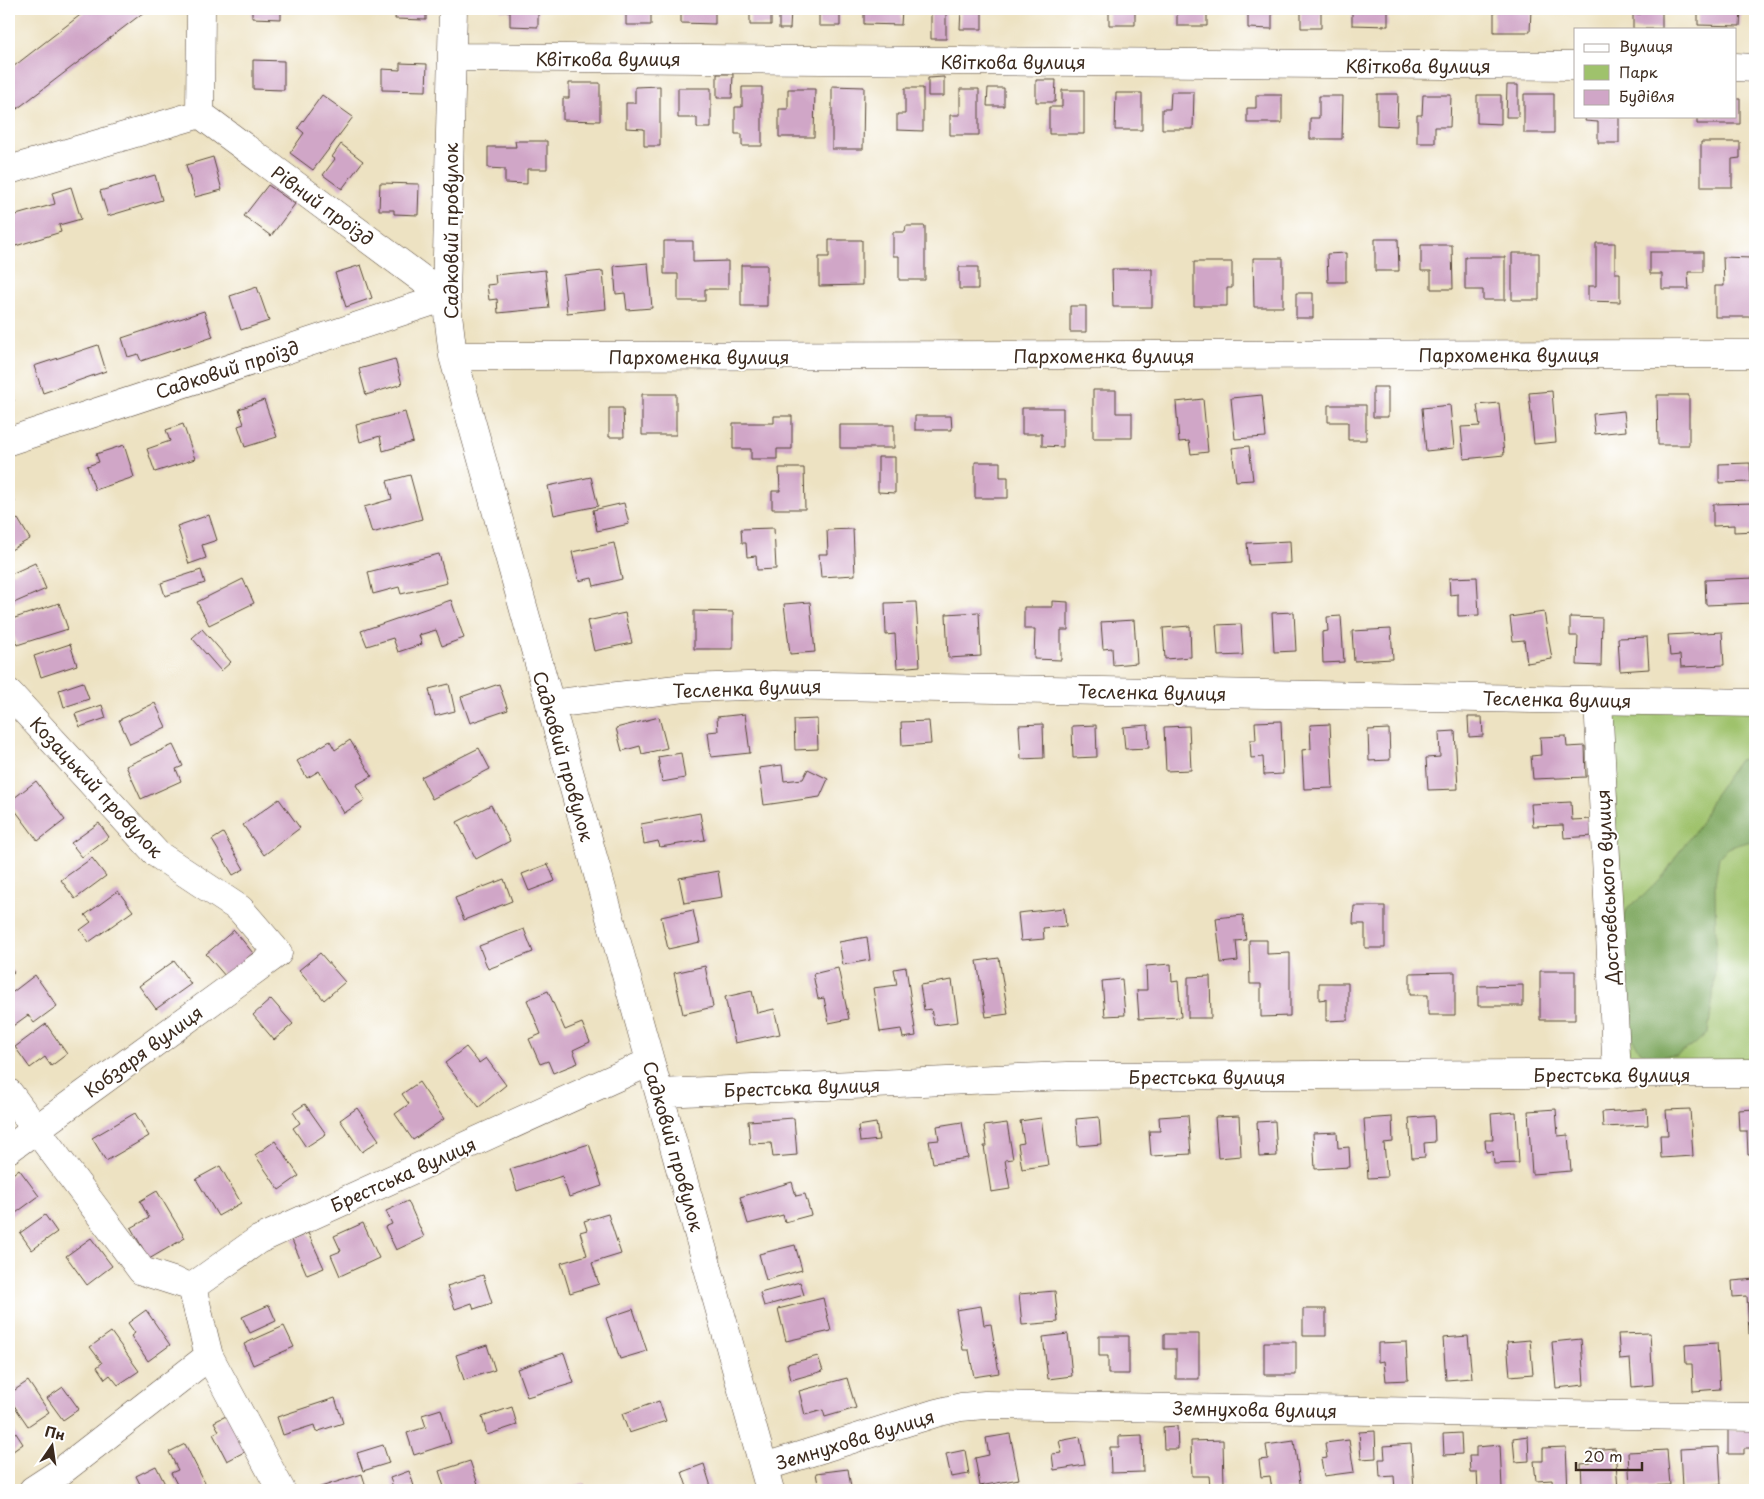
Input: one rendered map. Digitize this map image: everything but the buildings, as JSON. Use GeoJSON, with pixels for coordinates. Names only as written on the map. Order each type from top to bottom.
{"type":"FeatureCollection","features":[{"type":"Feature","properties":{"kind":"street"},"geometry":{"type":"LineString","coordinates":[[9,170],[200,114],[201,9]]}},
{"type":"Feature","properties":{"kind":"street","name":"Садковий провулок"},"geometry":{"type":"LineString","coordinates":[[453,9],[446,296],[453,356],[767,1479]]}},
{"type":"Feature","properties":{"kind":"street","name":"Квіткова вулиця"},"geometry":{"type":"LineString","coordinates":[[452,57],[1574,66]]}},
{"type":"Feature","properties":{"kind":"street"},"geometry":{"type":"LineString","coordinates":[[1736,68],[1755,68]]}},
{"type":"Feature","properties":{"kind":"street","name":"Рівний проїзд"},"geometry":{"type":"LineString","coordinates":[[200,114],[446,296]]}},
{"type":"Feature","properties":{"kind":"street","name":"Садковий проїзд"},"geometry":{"type":"LineString","coordinates":[[9,441],[446,296]]}},
{"type":"Feature","properties":{"kind":"street","name":"Пархоменка вулиця"},"geometry":{"type":"LineString","coordinates":[[453,356],[1755,354]]}},
{"type":"Feature","properties":{"kind":"street","name":"Тесленка вулиця"},"geometry":{"type":"LineString","coordinates":[[550,704],[685,688],[774,685],[1755,703]]}},
{"type":"Feature","properties":{"kind":"street","name":"Козацький провулок"},"geometry":{"type":"LineString","coordinates":[[9,693],[157,854],[240,909],[278,953]]}},
{"type":"Feature","properties":{"kind":"street","name":"Достоєвського вулиця"},"geometry":{"type":"LineString","coordinates":[[1598,700],[1617,1074]]}},
{"type":"Feature","properties":{"kind":"street","name":"Кобзаря вулиця"},"geometry":{"type":"LineString","coordinates":[[9,1149],[278,953]]}},
{"type":"Feature","properties":{"kind":"street","name":"Брестська вулиця"},"geometry":{"type":"LineString","coordinates":[[192,1287],[258,1240],[650,1062]]}},
{"type":"Feature","properties":{"kind":"street","name":"Брестська вулиця"},"geometry":{"type":"LineString","coordinates":[[659,1093],[1067,1076],[1755,1074]]}},
{"type":"Feature","properties":{"kind":"street"},"geometry":{"type":"LineString","coordinates":[[9,1093],[142,1271],[192,1287],[209,1356],[281,1490]]}},
{"type":"Feature","properties":{"kind":"street"},"geometry":{"type":"LineString","coordinates":[[33,1490],[59,1473],[209,1356]]}},
{"type":"Feature","properties":{"kind":"street","name":"Земнухова вулиця"},"geometry":{"type":"LineString","coordinates":[[767,1479],[936,1413],[961,1407],[985,1405],[1755,1417]]}},
{"type":"Feature","properties":{"kind":"green space"},"geometry":{"type":"Polygon","coordinates":[[[1603,705],[1755,708],[1755,1069],[1622,1069],[1603,705]]]}},
{"type":"Feature","properties":{"kind":"green space"},"geometry":{"type":"Polygon","coordinates":[[[1755,756],[1755,840],[1727,848],[1719,857],[1715,882],[1716,950],[1713,998],[1708,1032],[1694,1045],[1676,1055],[1658,1057],[1641,1052],[1627,1031],[1621,924],[1628,907],[1642,897],[1664,875],[1700,824],[1714,795],[1739,760],[1755,756]]]}}]}
